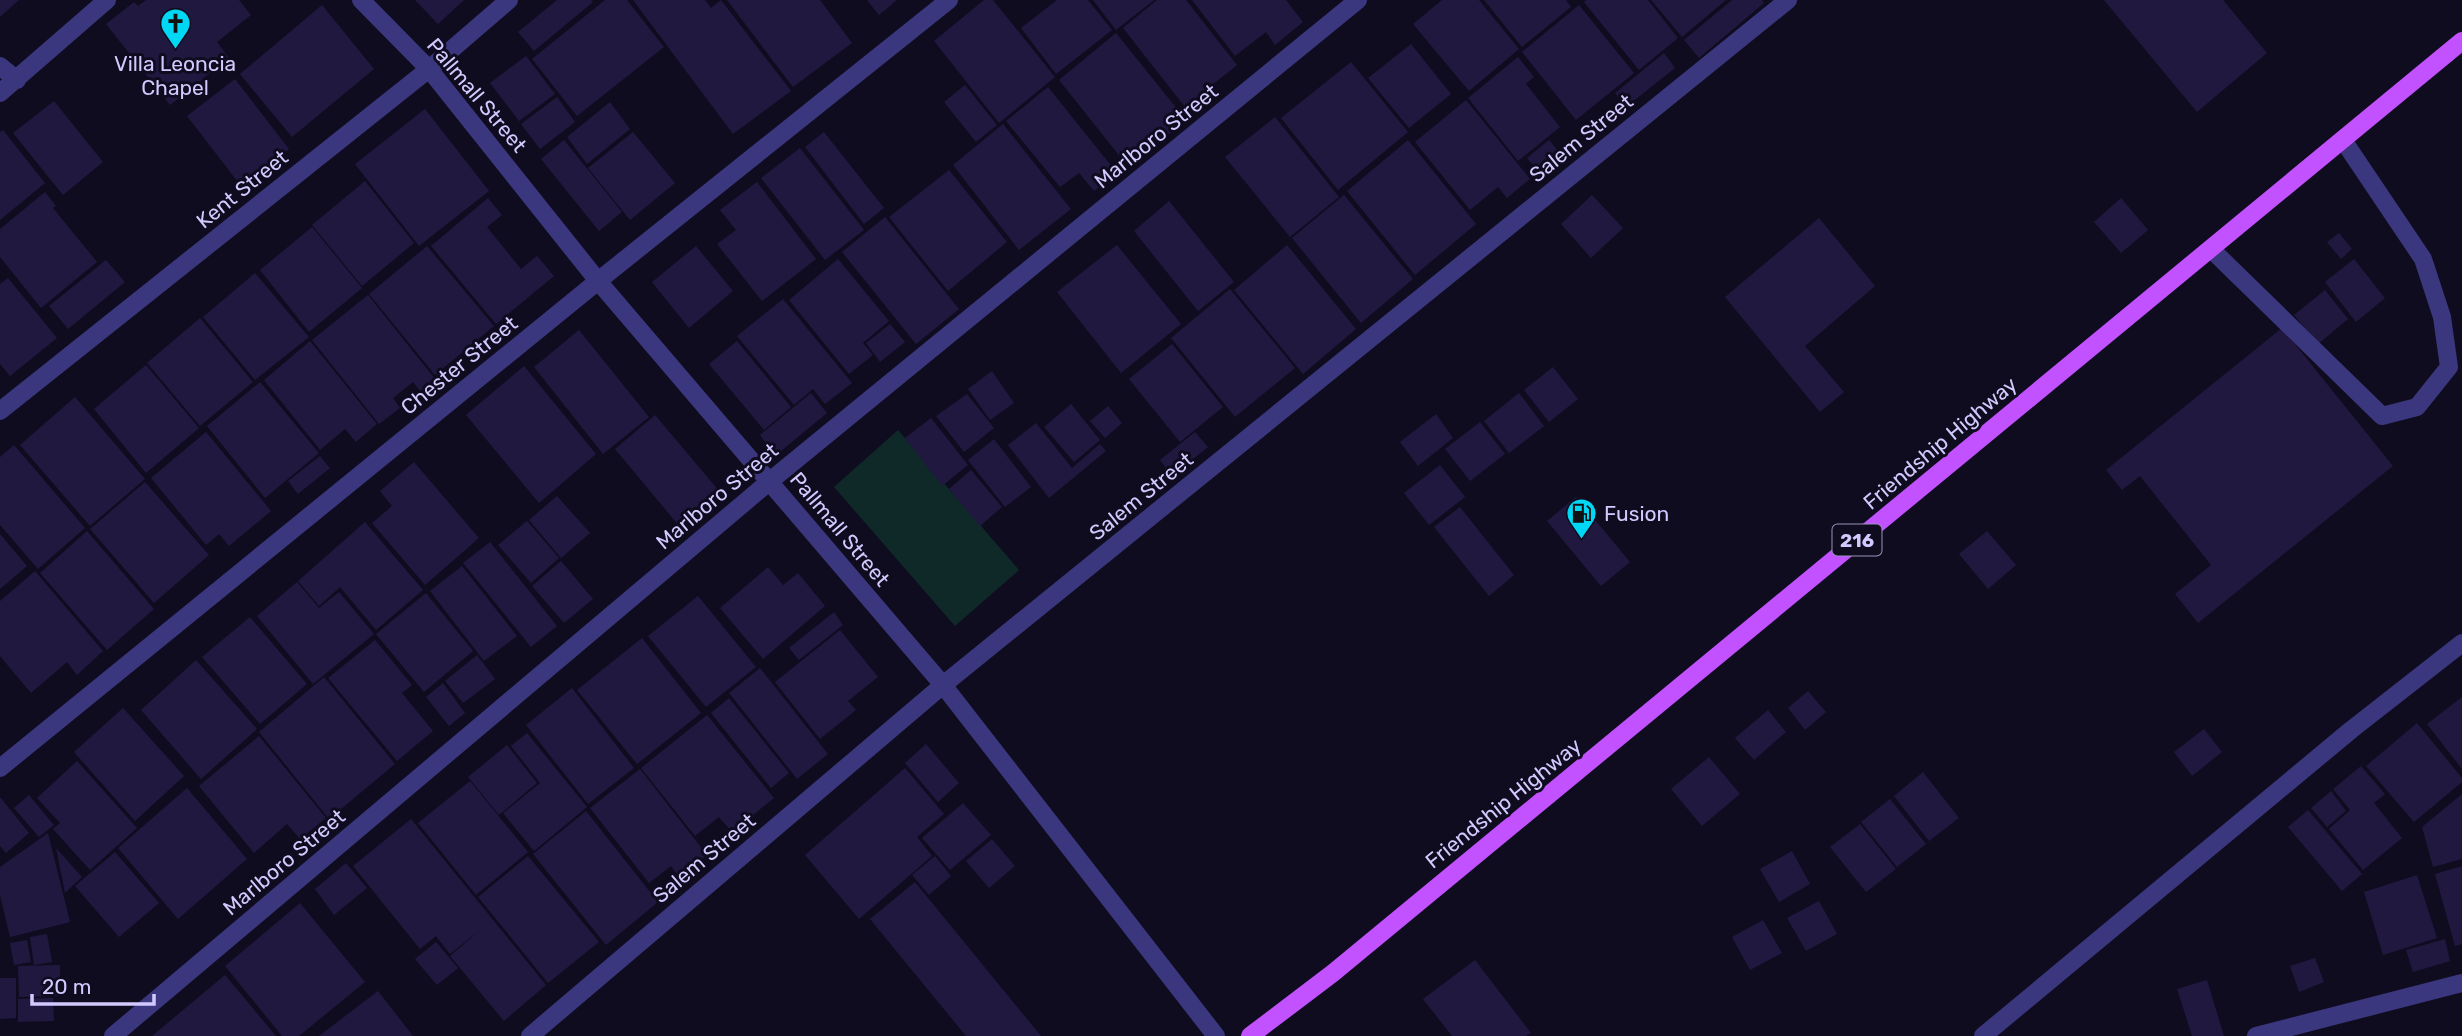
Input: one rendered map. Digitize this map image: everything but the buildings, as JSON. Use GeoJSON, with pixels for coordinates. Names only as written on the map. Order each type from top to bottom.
{"type":"FeatureCollection","features":[{"type":"Feature","properties":{"kind":"main road","name":"Friendship Highway"},"geometry":{"type":"LineString","coordinates":[[1250,1036],[1354,955],[2462,41]]}},
{"type":"Feature","properties":{"kind":"street"},"geometry":{"type":"LineString","coordinates":[[0,93],[107,0]]}},
{"type":"Feature","properties":{"kind":"street","name":"Pallmall Street"},"geometry":{"type":"LineString","coordinates":[[361,0],[429,69],[598,281],[943,685],[1216,1036]]}},
{"type":"Feature","properties":{"kind":"street","name":"Kent Street"},"geometry":{"type":"LineString","coordinates":[[0,411],[429,69],[509,0]]}},
{"type":"Feature","properties":{"kind":"street","name":"Chester Street"},"geometry":{"type":"LineString","coordinates":[[0,768],[598,281],[949,0]]}},
{"type":"Feature","properties":{"kind":"street","name":"Marlboro Street"},"geometry":{"type":"LineString","coordinates":[[113,1036],[770,481],[1358,0]]}},
{"type":"Feature","properties":{"kind":"street","name":"Salem Street"},"geometry":{"type":"LineString","coordinates":[[530,1036],[943,685],[1788,0]]}},
{"type":"Feature","properties":{"kind":"street"},"geometry":{"type":"LineString","coordinates":[[0,66],[17,80]]}},
{"type":"Feature","properties":{"kind":"street"},"geometry":{"type":"LineString","coordinates":[[2211,249],[2382,416],[2417,407],[2449,367],[2442,317],[2423,259],[2343,140]]}},
{"type":"Feature","properties":{"kind":"street"},"geometry":{"type":"LineString","coordinates":[[1983,1036],[2351,730],[2462,643]]}},
{"type":"Feature","properties":{"kind":"street"},"geometry":{"type":"LineString","coordinates":[[2256,1036],[2462,983]]}},
{"type":"Feature","properties":{"kind":"green space"},"geometry":{"type":"Polygon","coordinates":[[[898,430],[1019,570],[955,626],[834,487],[898,430]]]}},
{"type":"Feature","properties":{"kind":"place","name":"Villa Leoncia Chapel"},"geometry":{"type":"Point","coordinates":[175,50]}},
{"type":"Feature","properties":{"kind":"place","name":"Fusion"},"geometry":{"type":"Point","coordinates":[1581,540]}}]}
